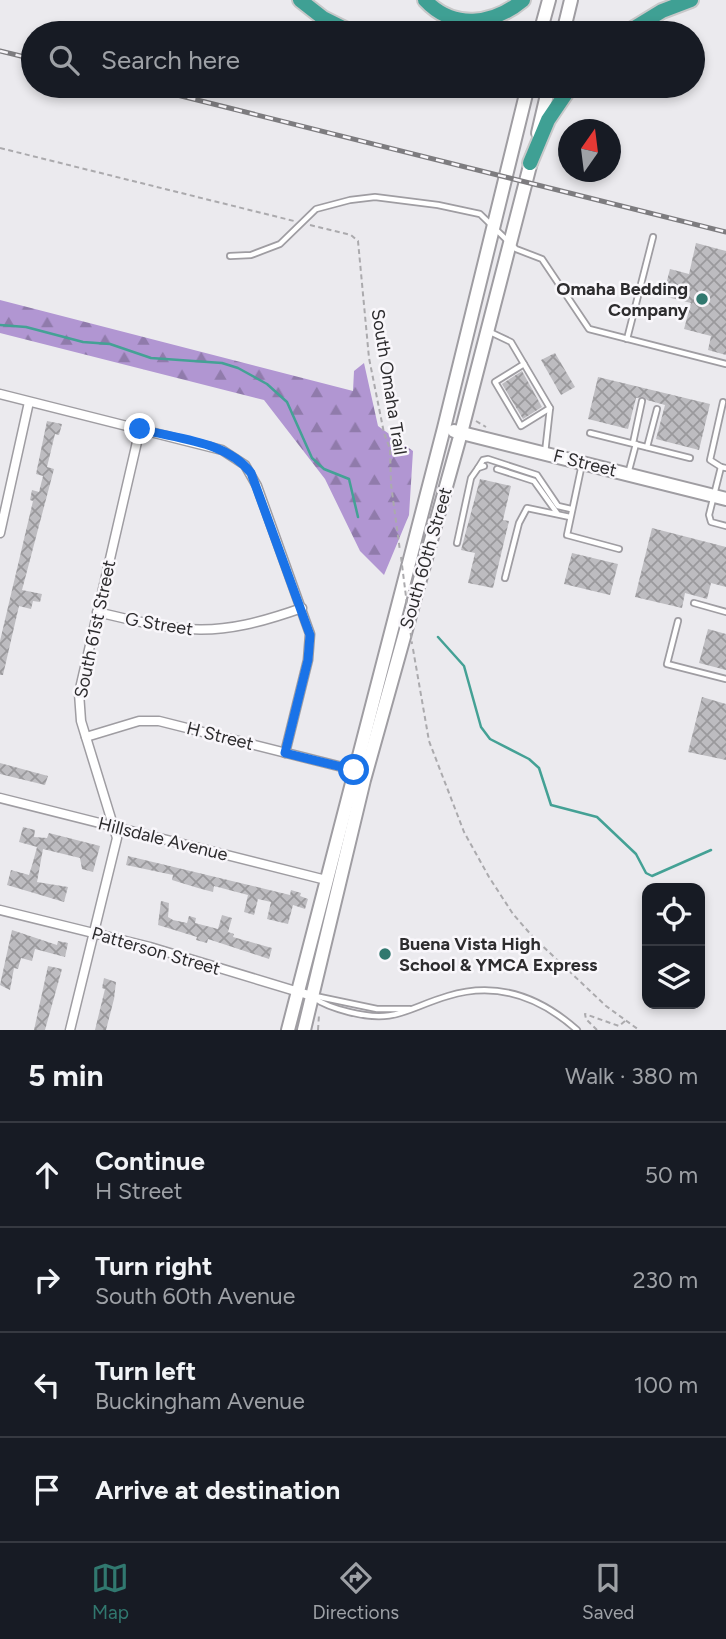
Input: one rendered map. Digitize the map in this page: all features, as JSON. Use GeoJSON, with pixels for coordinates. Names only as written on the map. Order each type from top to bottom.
{"type":"FeatureCollection","features":[{"type":"Feature","properties":{"kind":"highway"},"geometry":{"type":"LineString","coordinates":[[300,0],[329,21]]}},
{"type":"Feature","properties":{"kind":"highway"},"geometry":{"type":"LineString","coordinates":[[425,0],[443,15],[467,21],[498,16],[523,0]]}},
{"type":"Feature","properties":{"kind":"highway"},"geometry":{"type":"LineString","coordinates":[[646,21],[662,11],[691,0]]}},
{"type":"Feature","properties":{"kind":"highway"},"geometry":{"type":"LineString","coordinates":[[530,163],[548,120],[563,98]]}},
{"type":"Feature","properties":{"kind":"main road"},"geometry":{"type":"LineString","coordinates":[[543,21],[548,0]]}},
{"type":"Feature","properties":{"kind":"main road"},"geometry":{"type":"LineString","coordinates":[[566,21],[571,0]]}},
{"type":"Feature","properties":{"kind":"main road","name":"South 60th Street"},"geometry":{"type":"LineString","coordinates":[[288,1030],[444,428],[525,98]]}},
{"type":"Feature","properties":{"kind":"main road","name":"South 60th Street"},"geometry":{"type":"LineString","coordinates":[[304,1030],[368,767],[461,433],[547,98]]}},
{"type":"Feature","properties":{"kind":"main road","name":"F Street"},"geometry":{"type":"LineString","coordinates":[[444,428],[720,497]]}},
{"type":"Feature","properties":{"kind":"street"},"geometry":{"type":"LineString","coordinates":[[0,394],[222,450],[240,460],[257,486],[310,635],[310,648],[285,753]]}},
{"type":"Feature","properties":{"kind":"street"},"geometry":{"type":"LineString","coordinates":[[0,533],[29,402]]}},
{"type":"Feature","properties":{"kind":"street","name":"South 61st Street"},"geometry":{"type":"LineString","coordinates":[[114,827],[79,712],[79,693],[140,429]]}},
{"type":"Feature","properties":{"kind":"street","name":"G Street"},"geometry":{"type":"LineString","coordinates":[[97,612],[168,629],[202,631],[242,628],[302,608]]}},
{"type":"Feature","properties":{"kind":"street","name":"H Street"},"geometry":{"type":"LineString","coordinates":[[86,737],[149,719],[354,770]]}},
{"type":"Feature","properties":{"kind":"street","name":"Hillsdale Avenue"},"geometry":{"type":"LineString","coordinates":[[0,798],[326,880]]}},
{"type":"Feature","properties":{"kind":"street"},"geometry":{"type":"LineString","coordinates":[[70,1030],[117,838],[114,827]]}},
{"type":"Feature","properties":{"kind":"street","name":"Patterson Street"},"geometry":{"type":"LineString","coordinates":[[0,910],[94,933],[312,996]]}},
{"type":"Feature","properties":{"kind":"lane"},"geometry":{"type":"LineString","coordinates":[[230,256],[251,255],[280,244],[316,209],[350,200],[375,197],[438,205],[480,214],[494,225],[510,244],[542,259],[589,329],[726,364]]}},
{"type":"Feature","properties":{"kind":"lane"},"geometry":{"type":"LineString","coordinates":[[627,339],[653,237]]}},
{"type":"Feature","properties":{"kind":"lane"},"geometry":{"type":"LineString","coordinates":[[488,331],[511,342],[535,388],[550,408],[545,454]]}},
{"type":"Feature","properties":{"kind":"lane"},"geometry":{"type":"LineString","coordinates":[[524,364],[495,382],[521,426],[550,408]]}},
{"type":"Feature","properties":{"kind":"lane"},"geometry":{"type":"LineString","coordinates":[[628,474],[642,401]]}},
{"type":"Feature","properties":{"kind":"lane"},"geometry":{"type":"LineString","coordinates":[[723,402],[710,460],[723,467],[720,497],[709,515],[711,522],[726,526]]}},
{"type":"Feature","properties":{"kind":"lane"},"geometry":{"type":"LineString","coordinates":[[647,447],[657,409]]}},
{"type":"Feature","properties":{"kind":"lane"},"geometry":{"type":"LineString","coordinates":[[590,433],[690,458]]}},
{"type":"Feature","properties":{"kind":"lane"},"geometry":{"type":"LineString","coordinates":[[457,543],[471,478],[483,460],[488,459],[537,475],[558,506],[571,509]]}},
{"type":"Feature","properties":{"kind":"lane"},"geometry":{"type":"LineString","coordinates":[[582,463],[571,509],[568,537],[619,549]]}},
{"type":"Feature","properties":{"kind":"lane"},"geometry":{"type":"LineString","coordinates":[[478,468],[484,466]]}},
{"type":"Feature","properties":{"kind":"lane"},"geometry":{"type":"LineString","coordinates":[[497,469],[534,481],[558,514]]}},
{"type":"Feature","properties":{"kind":"lane"},"geometry":{"type":"LineString","coordinates":[[505,578],[525,511],[530,507],[570,517]]}},
{"type":"Feature","properties":{"kind":"lane"},"geometry":{"type":"LineString","coordinates":[[694,604],[726,612]]}},
{"type":"Feature","properties":{"kind":"lane"},"geometry":{"type":"LineString","coordinates":[[678,621],[667,664],[726,679]]}},
{"type":"Feature","properties":{"kind":"lane"},"geometry":{"type":"LineString","coordinates":[[312,996],[377,1009],[415,1008],[453,994],[502,991],[537,1001],[578,1030]]}},
{"type":"Feature","properties":{"kind":"path","name":"South Omaha Trail"},"geometry":{"type":"LineString","coordinates":[[0,148],[351,235],[358,241],[369,359],[384,433],[390,449],[391,484],[412,644],[429,741],[464,832],[513,914],[586,988],[639,1030]]}},
{"type":"Feature","properties":{"kind":"path"},"geometry":{"type":"LineString","coordinates":[[597,1030],[585,1014],[619,1026],[625,1020]]}},
{"type":"Feature","properties":{"kind":"green space"},"geometry":{"type":"Polygon","coordinates":[[[0,300],[353,391],[354,371],[364,363],[378,426],[413,451],[409,515],[384,575],[360,551],[325,479],[264,400],[0,333],[0,300]]]}},
{"type":"Feature","properties":{"kind":"building","name":"Omaha Bedding Company"},"geometry":{"type":"Polygon","coordinates":[[[696,243],[726,251],[726,355],[708,350],[711,336],[684,329],[691,303],[663,296],[670,269],[689,274],[696,243]]]}},
{"type":"Feature","properties":{"kind":"building"},"geometry":{"type":"Polygon","coordinates":[[[555,353],[575,387],[561,395],[541,360],[555,353]]]}},
{"type":"Feature","properties":{"kind":"building"},"geometry":{"type":"Polygon","coordinates":[[[522,371],[542,407],[523,419],[502,384],[522,371]]]}},
{"type":"Feature","properties":{"kind":"building"},"geometry":{"type":"Polygon","coordinates":[[[598,377],[710,404],[699,450],[656,439],[665,405],[644,397],[636,398],[628,429],[588,419],[598,377]]]}},
{"type":"Feature","properties":{"kind":"building"},"geometry":{"type":"Polygon","coordinates":[[[47,421],[62,424],[59,435],[55,434],[47,467],[54,469],[22,590],[42,594],[40,602],[33,601],[31,609],[19,606],[3,675],[0,675],[0,641],[33,501],[30,500],[32,490],[39,492],[43,476],[36,474],[47,421]]]}},
{"type":"Feature","properties":{"kind":"building"},"geometry":{"type":"Polygon","coordinates":[[[480,479],[511,486],[503,520],[509,521],[493,588],[468,583],[475,553],[461,550],[480,479]]]}},
{"type":"Feature","properties":{"kind":"building"},"geometry":{"type":"Polygon","coordinates":[[[652,528],[726,547],[726,587],[711,583],[707,599],[685,593],[682,608],[635,597],[652,528]]]}},
{"type":"Feature","properties":{"kind":"building"},"geometry":{"type":"Polygon","coordinates":[[[572,553],[618,564],[610,595],[564,584],[572,553]]]}},
{"type":"Feature","properties":{"kind":"building"},"geometry":{"type":"Polygon","coordinates":[[[708,629],[726,634],[726,670],[699,663],[708,629]]]}},
{"type":"Feature","properties":{"kind":"building"},"geometry":{"type":"Polygon","coordinates":[[[702,697],[726,704],[726,760],[688,752],[702,697]]]}},
{"type":"Feature","properties":{"kind":"building"},"geometry":{"type":"Polygon","coordinates":[[[0,763],[48,776],[45,785],[0,774],[0,763]]]}},
{"type":"Feature","properties":{"kind":"building"},"geometry":{"type":"Polygon","coordinates":[[[23,827],[35,830],[34,837],[47,838],[49,833],[100,846],[93,872],[82,869],[80,858],[43,849],[37,882],[68,887],[64,902],[7,885],[11,870],[29,875],[33,862],[37,847],[19,842],[23,827]]]}},
{"type":"Feature","properties":{"kind":"building"},"geometry":{"type":"Polygon","coordinates":[[[128,856],[290,895],[291,890],[308,899],[305,909],[293,905],[288,924],[267,919],[271,902],[258,899],[254,915],[244,912],[248,895],[214,886],[213,892],[172,880],[173,875],[126,865],[128,856]]]}},
{"type":"Feature","properties":{"kind":"building"},"geometry":{"type":"Polygon","coordinates":[[[161,901],[169,903],[168,917],[173,920],[187,923],[189,916],[196,918],[195,923],[218,929],[222,915],[232,918],[228,932],[234,934],[233,937],[272,948],[269,959],[208,939],[207,943],[196,940],[197,937],[158,925],[161,901]]]}},
{"type":"Feature","properties":{"kind":"building"},"geometry":{"type":"Polygon","coordinates":[[[12,930],[57,945],[58,941],[68,943],[65,957],[35,949],[32,961],[21,958],[18,969],[14,968],[10,990],[0,985],[12,930]]]}},
{"type":"Feature","properties":{"kind":"building"},"geometry":{"type":"Polygon","coordinates":[[[48,966],[62,969],[45,1030],[34,1030],[48,966]]]}},
{"type":"Feature","properties":{"kind":"building"},"geometry":{"type":"Polygon","coordinates":[[[104,978],[116,982],[114,999],[106,1030],[95,1030],[105,989],[102,988],[104,978]]]}},
{"type":"Feature","properties":{"kind":"waterway"},"geometry":{"type":"LineString","coordinates":[[0,325],[26,327],[83,342],[110,344],[151,358],[222,363],[238,368],[267,384],[287,402],[312,458],[324,469],[349,479],[358,517]]}},
{"type":"Feature","properties":{"kind":"waterway"},"geometry":{"type":"LineString","coordinates":[[438,637],[464,666],[481,727],[490,739],[529,759],[539,768],[551,805],[597,817],[636,854],[646,873],[652,876],[711,850]]}},
{"type":"Feature","properties":{"kind":"railway"},"geometry":{"type":"LineString","coordinates":[[0,51],[21,56]]}},
{"type":"Feature","properties":{"kind":"railway"},"geometry":{"type":"LineString","coordinates":[[189,98],[726,232]]}},
{"type":"Feature","properties":{"kind":"place","name":"Omaha Bedding Company"},"geometry":{"type":"Point","coordinates":[702,299]}},
{"type":"Feature","properties":{"kind":"place","name":"Buena Vista High School & YMCA Express"},"geometry":{"type":"Point","coordinates":[385,954]}},
{"type":"Feature","properties":{"kind":"route"},"geometry":{"type":"LineString","coordinates":[[140,429],[222,450],[240,460],[251,473],[310,635],[308,660],[285,753],[354,770]]}}]}
